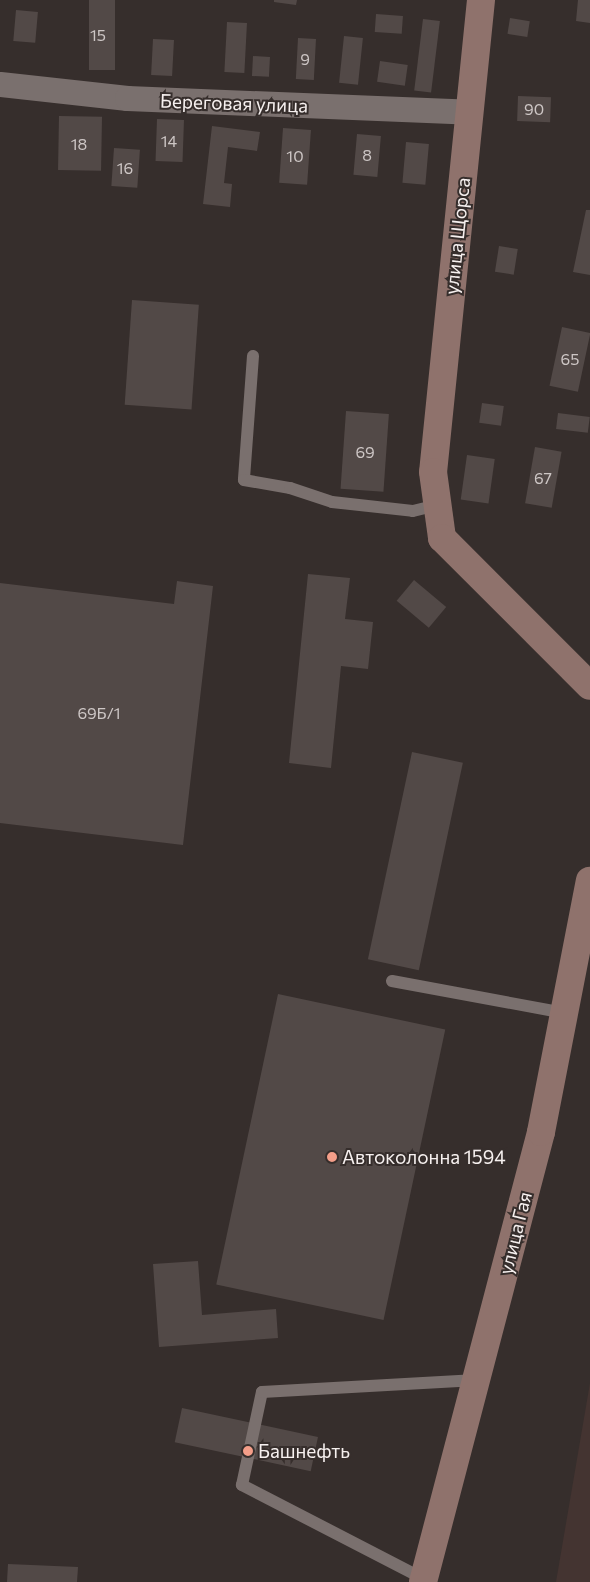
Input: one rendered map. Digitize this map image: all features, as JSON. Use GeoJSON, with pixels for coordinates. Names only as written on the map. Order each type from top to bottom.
{"type":"FeatureCollection","features":[{"type":"Feature","properties":{"kind":"main road","name":"улица Щорса"},"geometry":{"type":"LineString","coordinates":[[481,0],[433,472],[442,538],[590,686]]}},
{"type":"Feature","properties":{"kind":"main road","name":"улица Гая"},"geometry":{"type":"LineString","coordinates":[[424,1580],[541,1132],[590,880]]}},
{"type":"Feature","properties":{"kind":"street","name":"Береговая улица"},"geometry":{"type":"LineString","coordinates":[[0,84],[126,98],[470,112]]}},
{"type":"Feature","properties":{"kind":"lane"},"geometry":{"type":"LineString","coordinates":[[253,356],[244,480],[290,488],[332,502],[413,510],[437,505]]}},
{"type":"Feature","properties":{"kind":"lane"},"geometry":{"type":"LineString","coordinates":[[392,981],[564,1013]]}},
{"type":"Feature","properties":{"kind":"lane"},"geometry":{"type":"LineString","coordinates":[[424,1580],[242,1485],[262,1392],[477,1380]]}},
{"type":"Feature","properties":{"kind":"shaded area"},"geometry":{"type":"Polygon","coordinates":[[[590,1383],[590,1582],[556,1582],[590,1383]]]}},
{"type":"Feature","properties":{"kind":"building"},"geometry":{"type":"Polygon","coordinates":[[[89,0],[115,0],[115,70],[89,70],[89,0]]]}},
{"type":"Feature","properties":{"kind":"building"},"geometry":{"type":"Polygon","coordinates":[[[274,0],[297,0],[296,5],[274,2],[274,0]]]}},
{"type":"Feature","properties":{"kind":"building"},"geometry":{"type":"Polygon","coordinates":[[[578,0],[590,0],[590,23],[576,21],[578,0]]]}},
{"type":"Feature","properties":{"kind":"building"},"geometry":{"type":"Polygon","coordinates":[[[16,10],[38,12],[35,43],[13,41],[16,10]]]}},
{"type":"Feature","properties":{"kind":"building"},"geometry":{"type":"Polygon","coordinates":[[[376,14],[403,16],[402,34],[375,32],[376,14]]]}},
{"type":"Feature","properties":{"kind":"building"},"geometry":{"type":"Polygon","coordinates":[[[510,18],[530,21],[527,37],[507,34],[510,18]]]}},
{"type":"Feature","properties":{"kind":"building"},"geometry":{"type":"Polygon","coordinates":[[[423,19],[440,21],[431,93],[414,90],[423,19]]]}},
{"type":"Feature","properties":{"kind":"building"},"geometry":{"type":"Polygon","coordinates":[[[227,22],[247,23],[244,73],[224,72],[227,22]]]}},
{"type":"Feature","properties":{"kind":"building"},"geometry":{"type":"Polygon","coordinates":[[[344,36],[363,38],[358,85],[339,83],[344,36]]]}},
{"type":"Feature","properties":{"kind":"building"},"geometry":{"type":"Polygon","coordinates":[[[298,38],[316,39],[314,80],[296,79],[298,38]]]}},
{"type":"Feature","properties":{"kind":"building"},"geometry":{"type":"Polygon","coordinates":[[[153,39],[174,40],[172,76],[151,75],[153,39]]]}},
{"type":"Feature","properties":{"kind":"building"},"geometry":{"type":"Polygon","coordinates":[[[253,56],[270,57],[269,77],[252,76],[253,56]]]}},
{"type":"Feature","properties":{"kind":"building"},"geometry":{"type":"Polygon","coordinates":[[[380,61],[408,65],[405,86],[377,82],[380,61]]]}},
{"type":"Feature","properties":{"kind":"building"},"geometry":{"type":"Polygon","coordinates":[[[518,96],[551,97],[550,122],[517,121],[518,96]]]}},
{"type":"Feature","properties":{"kind":"building"},"geometry":{"type":"Polygon","coordinates":[[[59,116],[102,117],[101,171],[58,170],[59,116]]]}},
{"type":"Feature","properties":{"kind":"building"},"geometry":{"type":"Polygon","coordinates":[[[157,119],[184,120],[183,162],[156,161],[157,119]]]}},
{"type":"Feature","properties":{"kind":"building"},"geometry":{"type":"Polygon","coordinates":[[[212,126],[260,132],[257,151],[228,147],[224,183],[232,184],[230,207],[203,204],[212,126]]]}},
{"type":"Feature","properties":{"kind":"building"},"geometry":{"type":"Polygon","coordinates":[[[283,128],[311,130],[307,185],[279,183],[283,128]]]}},
{"type":"Feature","properties":{"kind":"building"},"geometry":{"type":"Polygon","coordinates":[[[357,134],[381,136],[377,177],[353,175],[357,134]]]}},
{"type":"Feature","properties":{"kind":"building"},"geometry":{"type":"Polygon","coordinates":[[[406,142],[429,144],[425,185],[402,183],[406,142]]]}},
{"type":"Feature","properties":{"kind":"building"},"geometry":{"type":"Polygon","coordinates":[[[114,148],[140,150],[137,188],[111,186],[114,148]]]}},
{"type":"Feature","properties":{"kind":"building"},"geometry":{"type":"Polygon","coordinates":[[[586,210],[590,210],[590,275],[573,272],[586,210]]]}},
{"type":"Feature","properties":{"kind":"building"},"geometry":{"type":"Polygon","coordinates":[[[499,246],[518,249],[514,275],[495,272],[499,246]]]}},
{"type":"Feature","properties":{"kind":"building"},"geometry":{"type":"Polygon","coordinates":[[[132,300],[199,305],[192,409],[125,405],[132,300]]]}},
{"type":"Feature","properties":{"kind":"building"},"geometry":{"type":"Polygon","coordinates":[[[562,327],[590,333],[578,392],[550,386],[562,327]]]}},
{"type":"Feature","properties":{"kind":"building"},"geometry":{"type":"Polygon","coordinates":[[[482,403],[504,406],[501,426],[479,423],[482,403]]]}},
{"type":"Feature","properties":{"kind":"building"},"geometry":{"type":"Polygon","coordinates":[[[346,411],[389,414],[383,492],[341,489],[346,411]]]}},
{"type":"Feature","properties":{"kind":"building"},"geometry":{"type":"Polygon","coordinates":[[[558,413],[590,417],[588,433],[556,429],[558,413]]]}},
{"type":"Feature","properties":{"kind":"building"},"geometry":{"type":"Polygon","coordinates":[[[535,447],[562,452],[552,508],[525,503],[535,447]]]}},
{"type":"Feature","properties":{"kind":"building"},"geometry":{"type":"Polygon","coordinates":[[[467,455],[495,459],[488,503],[461,500],[467,455]]]}},
{"type":"Feature","properties":{"kind":"building"},"geometry":{"type":"Polygon","coordinates":[[[308,574],[350,578],[345,619],[373,622],[368,669],[341,666],[331,768],[289,763],[308,574]]]}},
{"type":"Feature","properties":{"kind":"building"},"geometry":{"type":"Polygon","coordinates":[[[414,580],[446,607],[429,628],[397,601],[414,580]]]}},
{"type":"Feature","properties":{"kind":"building"},"geometry":{"type":"Polygon","coordinates":[[[177,581],[213,586],[183,845],[0,823],[0,583],[174,604],[177,581]]]}},
{"type":"Feature","properties":{"kind":"building"},"geometry":{"type":"Polygon","coordinates":[[[412,752],[463,763],[419,970],[368,959],[412,752]]]}},
{"type":"Feature","properties":{"kind":"building","name":"Автоколонна 1594"},"geometry":{"type":"Polygon","coordinates":[[[278,994],[445,1030],[384,1320],[216,1285],[278,994]]]}},
{"type":"Feature","properties":{"kind":"building"},"geometry":{"type":"Polygon","coordinates":[[[198,1261],[202,1315],[276,1309],[278,1338],[159,1347],[153,1264],[198,1261]]]}},
{"type":"Feature","properties":{"kind":"building"},"geometry":{"type":"Polygon","coordinates":[[[182,1408],[318,1437],[311,1471],[175,1442],[182,1408]]]}},
{"type":"Feature","properties":{"kind":"building"},"geometry":{"type":"Polygon","coordinates":[[[8,1564],[78,1567],[77,1582],[7,1582],[8,1564]]]}},
{"type":"Feature","properties":{"kind":"place","name":"Автоколонна 1594"},"geometry":{"type":"Point","coordinates":[332,1157]}},
{"type":"Feature","properties":{"kind":"place","name":"Башнефть"},"geometry":{"type":"Point","coordinates":[248,1451]}}]}
